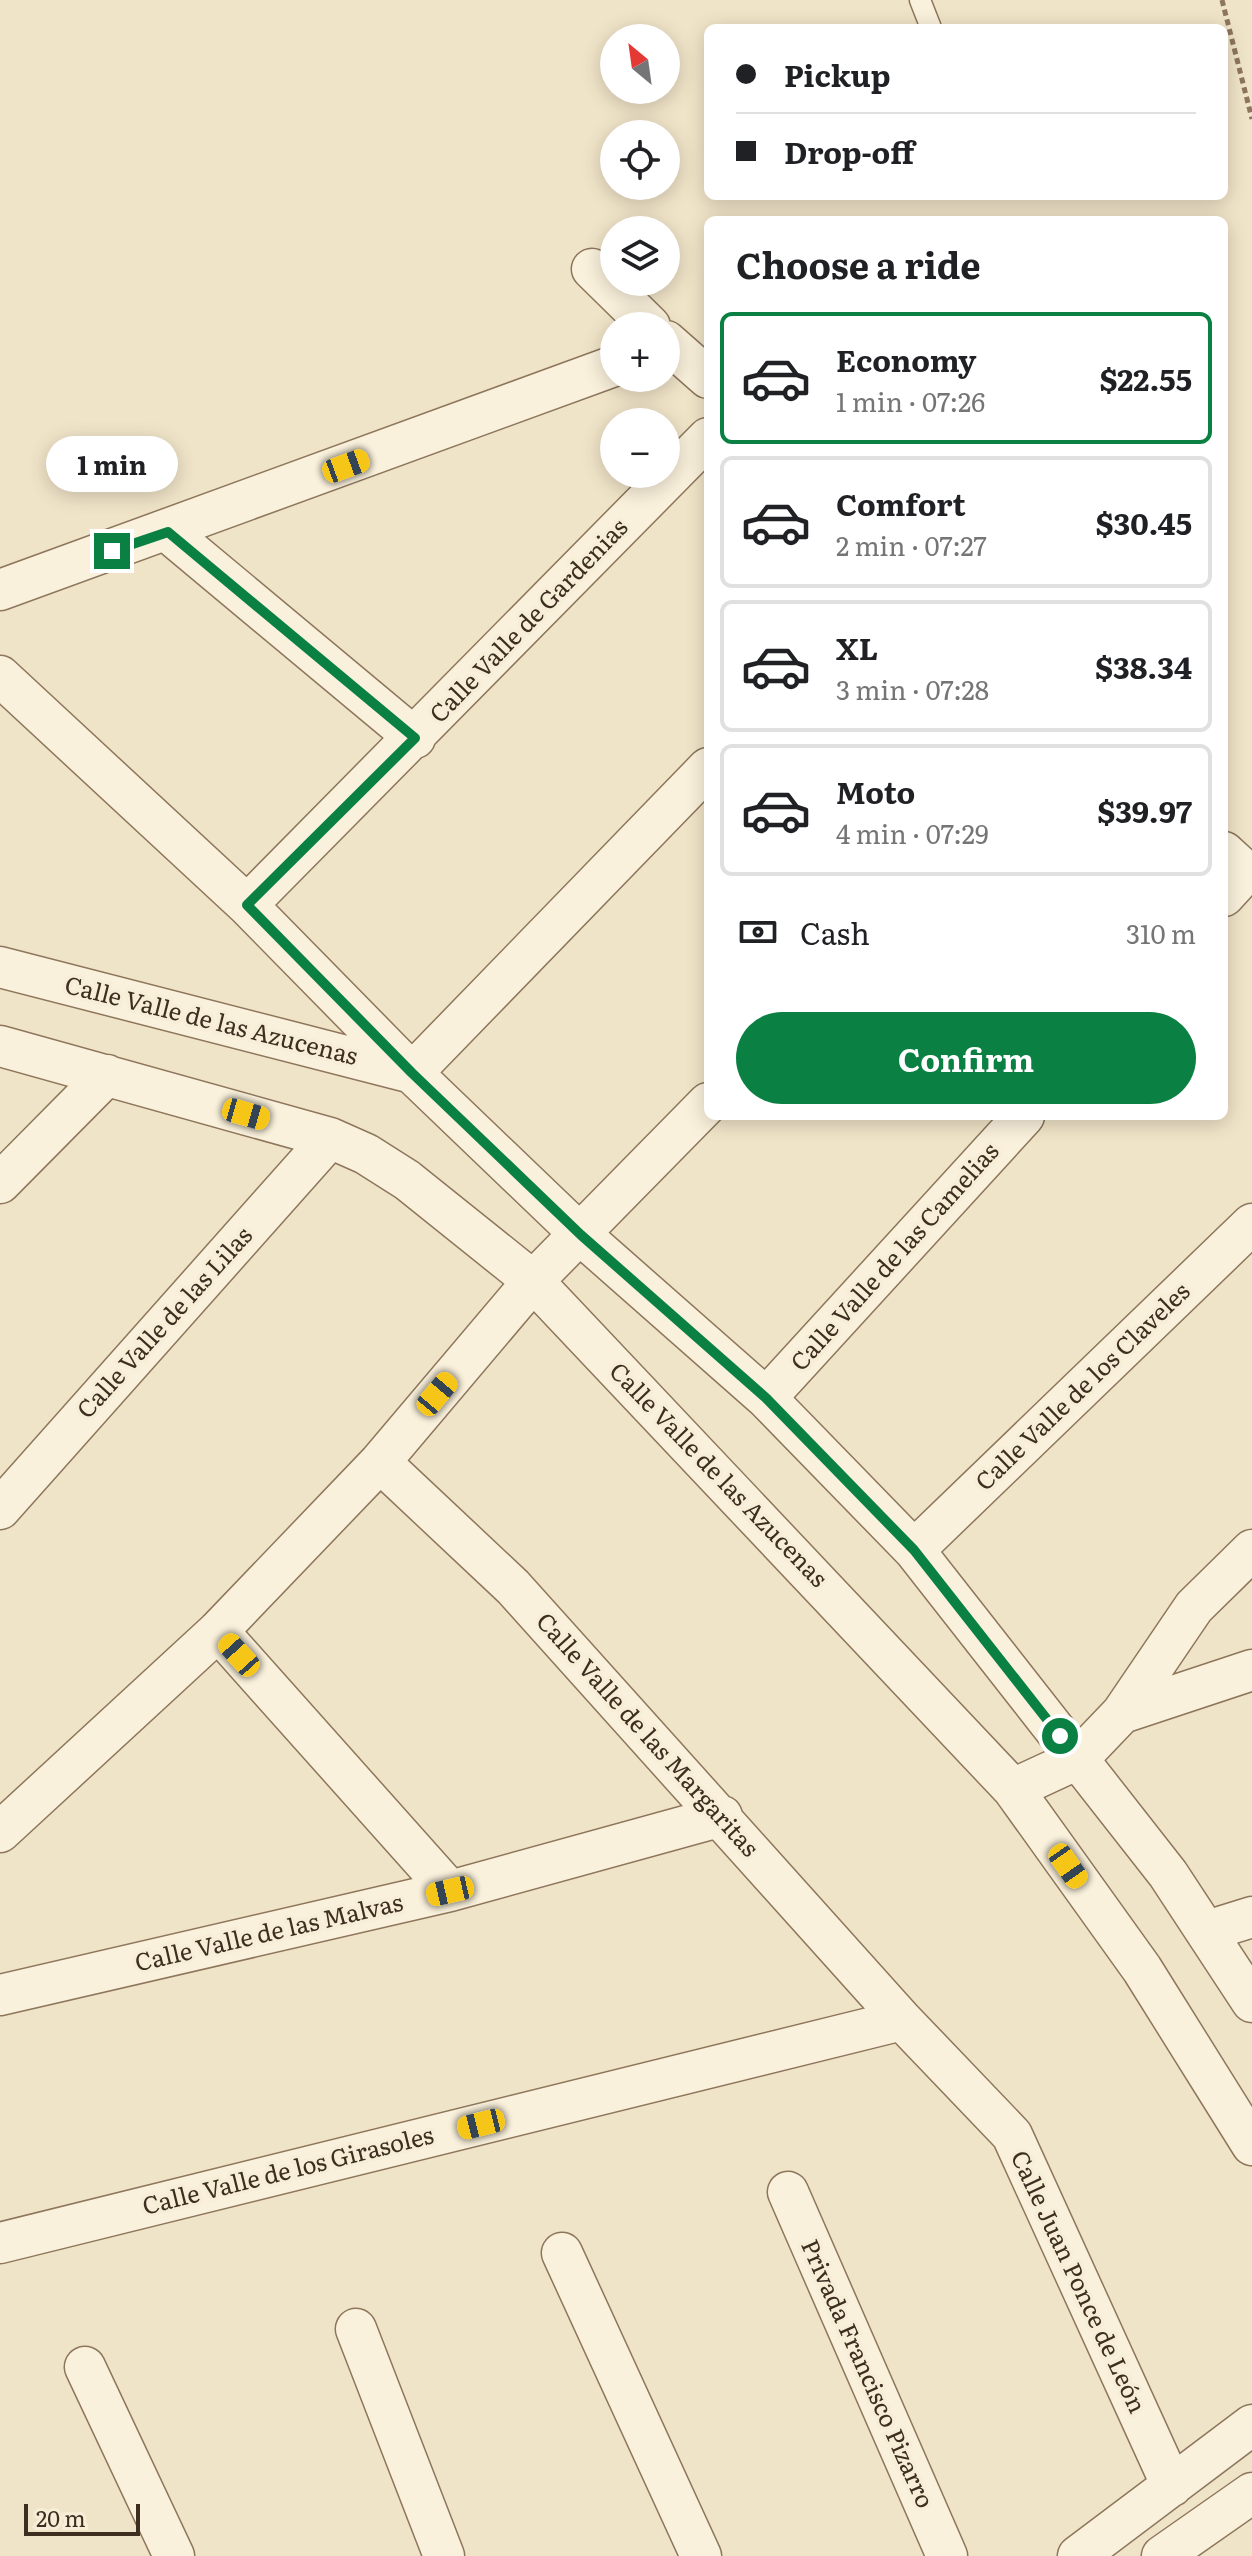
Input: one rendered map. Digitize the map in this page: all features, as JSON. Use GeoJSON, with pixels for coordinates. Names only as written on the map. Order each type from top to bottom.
{"type":"FeatureCollection","features":[{"type":"Feature","properties":{"kind":"street"},"geometry":{"type":"LineString","coordinates":[[592,269],[635,312]]}},
{"type":"Feature","properties":{"kind":"street"},"geometry":{"type":"LineString","coordinates":[[680,354],[704,375]]}},
{"type":"Feature","properties":{"kind":"street"},"geometry":{"type":"LineString","coordinates":[[0,590],[168,532],[600,371]]}},
{"type":"Feature","properties":{"kind":"street","name":"Calle Valle de Gardenias"},"geometry":{"type":"LineString","coordinates":[[247,905],[704,442]]}},
{"type":"Feature","properties":{"kind":"street"},"geometry":{"type":"LineString","coordinates":[[168,532],[415,738]]}},
{"type":"Feature","properties":{"kind":"street"},"geometry":{"type":"LineString","coordinates":[[0,676],[247,905],[412,1073],[704,772]]}},
{"type":"Feature","properties":{"kind":"street","name":"Calle Valle de las Azucenas"},"geometry":{"type":"LineString","coordinates":[[0,967],[412,1073],[581,1235],[766,1398],[914,1550],[1168,1874],[1252,2002]]}},
{"type":"Feature","properties":{"kind":"street","name":"Calle Valle de las Azucenas"},"geometry":{"type":"LineString","coordinates":[[0,1046],[330,1138],[366,1154],[407,1180],[533,1281],[1013,1789],[1142,1969],[1252,2145]]}},
{"type":"Feature","properties":{"kind":"street"},"geometry":{"type":"LineString","coordinates":[[0,1183],[107,1075]]}},
{"type":"Feature","properties":{"kind":"street"},"geometry":{"type":"LineString","coordinates":[[0,1832],[218,1631],[380,1462],[533,1281],[704,1107]]}},
{"type":"Feature","properties":{"kind":"street","name":"Calle Valle de las Camelias"},"geometry":{"type":"LineString","coordinates":[[766,1398],[1020,1120]]}},
{"type":"Feature","properties":{"kind":"street","name":"Calle Valle de las Lilas"},"geometry":{"type":"LineString","coordinates":[[0,1509],[330,1138]]}},
{"type":"Feature","properties":{"kind":"street","name":"Calle Valle de los Claveles"},"geometry":{"type":"LineString","coordinates":[[914,1550],[1252,1224]]}},
{"type":"Feature","properties":{"kind":"street","name":"Calle Valle de las Margaritas"},"geometry":{"type":"LineString","coordinates":[[380,1462],[513,1587],[722,1816],[902,2020]]}},
{"type":"Feature","properties":{"kind":"street"},"geometry":{"type":"LineString","coordinates":[[1013,1789],[1078,1759],[1122,1713],[1194,1607],[1252,1550]]}},
{"type":"Feature","properties":{"kind":"street"},"geometry":{"type":"LineString","coordinates":[[218,1631],[450,1891]]}},
{"type":"Feature","properties":{"kind":"street"},"geometry":{"type":"LineString","coordinates":[[1122,1713],[1252,1670]]}},
{"type":"Feature","properties":{"kind":"street","name":"Calle Valle de las Malvas"},"geometry":{"type":"LineString","coordinates":[[0,1995],[450,1891],[722,1816]]}},
{"type":"Feature","properties":{"kind":"street"},"geometry":{"type":"LineString","coordinates":[[1207,1931],[1252,1917]]}},
{"type":"Feature","properties":{"kind":"street","name":"Calle Valle de los Girasoles"},"geometry":{"type":"LineString","coordinates":[[0,2243],[902,2020]]}},
{"type":"Feature","properties":{"kind":"street","name":"Calle Juan Ponce de León"},"geometry":{"type":"LineString","coordinates":[[902,2020],[1012,2135],[1172,2486]]}},
{"type":"Feature","properties":{"kind":"street","name":"Privada Francisco Pizarro"},"geometry":{"type":"LineString","coordinates":[[788,2192],[947,2556]]}},
{"type":"Feature","properties":{"kind":"street"},"geometry":{"type":"LineString","coordinates":[[562,2253],[701,2556]]}},
{"type":"Feature","properties":{"kind":"street"},"geometry":{"type":"LineString","coordinates":[[356,2329],[444,2556]]}},
{"type":"Feature","properties":{"kind":"street"},"geometry":{"type":"LineString","coordinates":[[85,2367],[174,2556]]}},
{"type":"Feature","properties":{"kind":"street"},"geometry":{"type":"LineString","coordinates":[[1078,2556],[1252,2425]]}},
{"type":"Feature","properties":{"kind":"street"},"geometry":{"type":"LineString","coordinates":[[1162,2556],[1252,2493]]}},
{"type":"Feature","properties":{"kind":"lane"},"geometry":{"type":"LineString","coordinates":[[920,0],[929,24]]}},
{"type":"Feature","properties":{"kind":"path"},"geometry":{"type":"LineString","coordinates":[[1222,0],[1252,119]]}},
{"type":"Feature","properties":{"kind":"route"},"geometry":{"type":"LineString","coordinates":[[112,551],[168,532],[415,738],[247,905],[412,1073],[581,1235],[766,1398],[914,1550],[1060,1736]]}}]}
